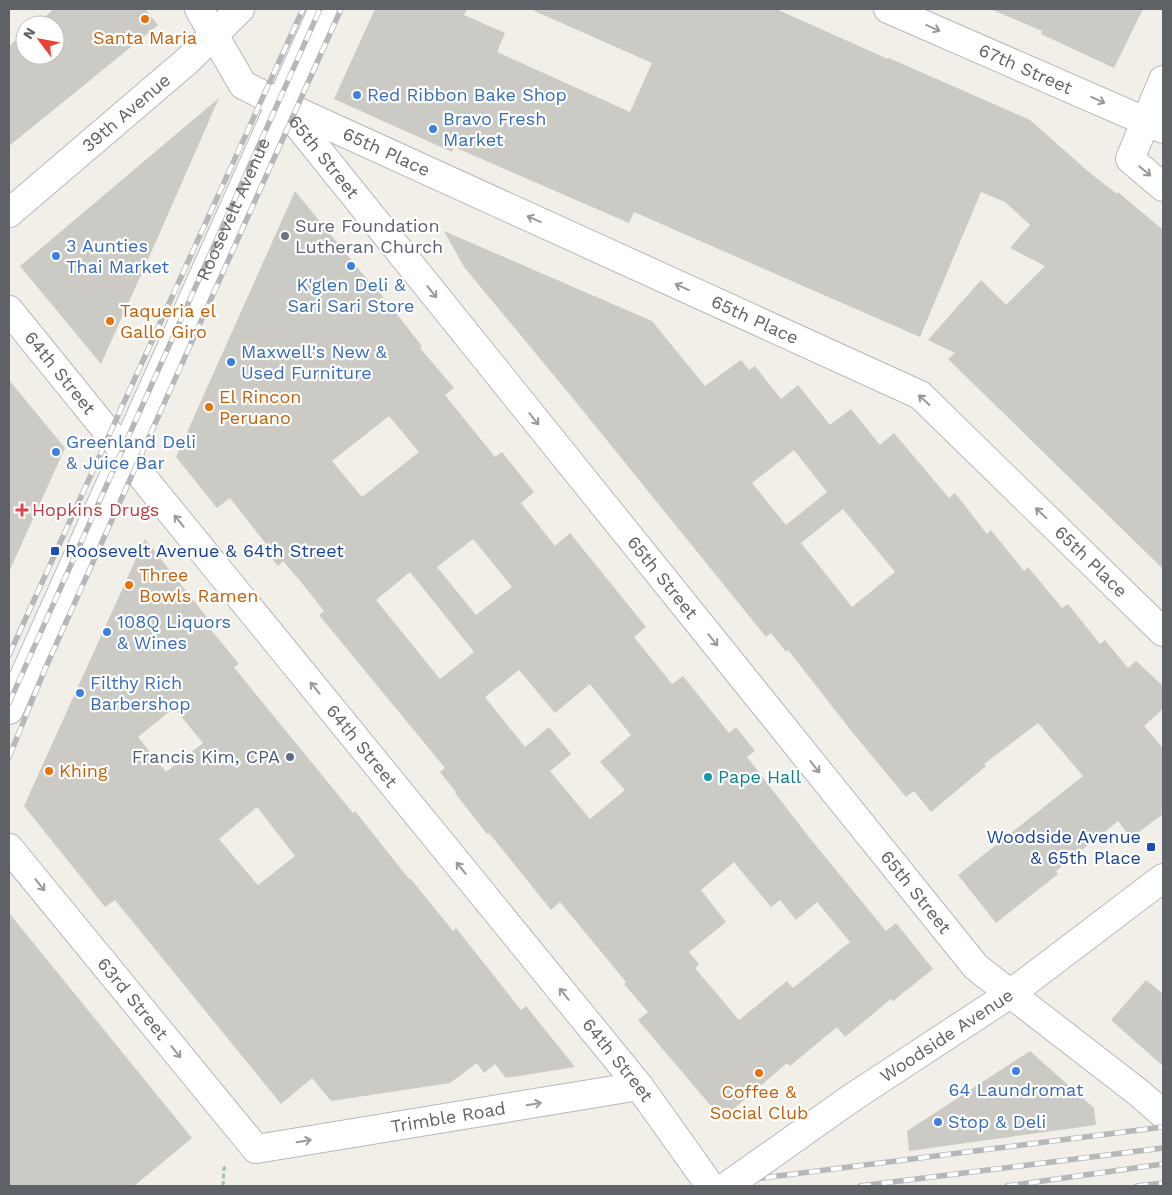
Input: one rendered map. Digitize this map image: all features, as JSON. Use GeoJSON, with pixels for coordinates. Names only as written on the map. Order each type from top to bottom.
{"type":"FeatureCollection","features":[{"type":"Feature","properties":{"kind":"street","name":"65th Street"},"geometry":{"type":"LineString","coordinates":[[199,9],[243,85],[281,104],[976,967],[1139,1093],[1163,1114]]}},
{"type":"Feature","properties":{"kind":"street","name":"39th Avenue"},"geometry":{"type":"LineString","coordinates":[[9,213],[187,61],[240,9]]}},
{"type":"Feature","properties":{"kind":"street","name":"Roosevelt Avenue"},"geometry":{"type":"LineString","coordinates":[[9,710],[323,9]]}},
{"type":"Feature","properties":{"kind":"street","name":"67th Street"},"geometry":{"type":"LineString","coordinates":[[888,9],[1154,125]]}},
{"type":"Feature","properties":{"kind":"street"},"geometry":{"type":"LineString","coordinates":[[1163,80],[1154,125],[1130,159],[1163,187]]}},
{"type":"Feature","properties":{"kind":"street","name":"65th Place"},"geometry":{"type":"LineString","coordinates":[[281,104],[920,395],[1163,632]]}},
{"type":"Feature","properties":{"kind":"street","name":"64th Street"},"geometry":{"type":"LineString","coordinates":[[9,310],[149,485],[639,1086],[710,1186]]}},
{"type":"Feature","properties":{"kind":"street","name":"63rd Street"},"geometry":{"type":"LineString","coordinates":[[9,848],[256,1149]]}},
{"type":"Feature","properties":{"kind":"street","name":"Woodside Avenue"},"geometry":{"type":"LineString","coordinates":[[727,1186],[853,1097],[1010,994],[1163,878]]}},
{"type":"Feature","properties":{"kind":"street","name":"Trimble Road"},"geometry":{"type":"LineString","coordinates":[[256,1149],[639,1086]]}},
{"type":"Feature","properties":{"kind":"path"},"geometry":{"type":"LineString","coordinates":[[223,1186],[224,1168],[228,1166]]}},
{"type":"Feature","properties":{"kind":"building"},"geometry":{"type":"Polygon","coordinates":[[[54,9],[145,9],[158,25],[9,146],[9,46],[15,41],[15,65],[65,65],[65,15],[47,15],[54,9]]]}},
{"type":"Feature","properties":{"kind":"building"},"geometry":{"type":"Polygon","coordinates":[[[375,9],[467,9],[464,15],[505,33],[497,52],[630,112],[652,63],[530,9],[776,9],[1030,120],[1090,173],[1117,194],[1118,192],[1163,230],[1163,569],[948,359],[955,353],[928,340],[981,280],[1006,305],[1045,266],[1010,248],[1030,225],[1005,202],[981,192],[920,337],[634,212],[629,223],[454,147],[452,152],[334,99],[375,9]]]}},
{"type":"Feature","properties":{"kind":"building"},"geometry":{"type":"Polygon","coordinates":[[[990,9],[1143,9],[1114,68],[1041,34],[1042,31],[990,9]]]}},
{"type":"Feature","properties":{"kind":"building"},"geometry":{"type":"Polygon","coordinates":[[[219,98],[158,237],[101,364],[20,266],[219,98]]]}},
{"type":"Feature","properties":{"kind":"building"},"geometry":{"type":"Polygon","coordinates":[[[295,191],[372,283],[422,346],[420,348],[454,388],[445,395],[495,457],[502,452],[534,492],[521,503],[555,546],[570,533],[646,627],[634,637],[672,684],[683,676],[729,733],[736,727],[755,751],[747,757],[812,841],[886,931],[896,923],[933,969],[893,1001],[891,999],[845,1037],[837,1027],[790,1066],[787,1063],[722,1119],[638,1020],[648,1012],[624,984],[626,982],[560,902],[551,910],[489,833],[487,834],[440,772],[445,768],[319,615],[324,611],[301,582],[283,561],[278,566],[262,547],[266,544],[230,498],[217,508],[176,457],[295,191]],[[389,416],[332,461],[362,497],[419,452],[389,416]],[[473,539],[437,567],[476,615],[512,587],[473,539]],[[410,572],[376,600],[440,679],[474,652],[410,572]],[[519,670],[485,697],[525,747],[549,727],[571,754],[550,771],[590,819],[625,790],[600,762],[631,735],[590,684],[555,713],[519,670]],[[734,862],[701,890],[726,922],[689,952],[699,964],[695,968],[739,1020],[787,981],[793,988],[850,942],[817,902],[796,920],[780,900],[771,907],[734,862]]]}},
{"type":"Feature","properties":{"kind":"building"},"geometry":{"type":"Polygon","coordinates":[[[444,231],[652,321],[705,386],[741,360],[749,370],[755,366],[781,399],[798,385],[830,425],[851,409],[880,445],[894,433],[949,498],[955,493],[987,534],[991,530],[1024,571],[1028,567],[1062,608],[1068,604],[1100,644],[1105,640],[1128,668],[1136,661],[1163,686],[1163,709],[1144,726],[1163,748],[1163,814],[1131,838],[1118,821],[1056,871],[1058,874],[996,923],[958,875],[1083,776],[1038,723],[984,764],[986,766],[931,812],[914,791],[906,797],[788,650],[786,652],[771,633],[766,637],[464,267],[444,231]],[[794,450],[752,483],[786,525],[827,492],[794,450]],[[843,509],[801,543],[852,607],[895,572],[843,509]]]}},
{"type":"Feature","properties":{"kind":"building"},"geometry":{"type":"Polygon","coordinates":[[[9,380],[65,448],[9,572],[9,380]]]}},
{"type":"Feature","properties":{"kind":"building"},"geometry":{"type":"Polygon","coordinates":[[[145,539],[210,621],[206,624],[239,664],[234,667],[254,692],[453,931],[456,928],[521,1010],[526,1006],[575,1067],[506,1078],[495,1064],[484,1073],[477,1063],[450,1083],[331,1101],[312,1078],[281,1104],[115,900],[105,907],[24,806],[145,539]],[[174,708],[138,737],[166,772],[203,743],[174,708]],[[257,807],[219,839],[258,885],[295,856],[257,807]]]}},
{"type":"Feature","properties":{"kind":"building"},"geometry":{"type":"Polygon","coordinates":[[[9,913],[192,1138],[134,1186],[9,1186],[9,913]]]}},
{"type":"Feature","properties":{"kind":"building"},"geometry":{"type":"Polygon","coordinates":[[[1146,980],[1163,994],[1163,1066],[1111,1020],[1146,980]]]}},
{"type":"Feature","properties":{"kind":"building"},"geometry":{"type":"Polygon","coordinates":[[[1030,1051],[1094,1108],[1096,1125],[909,1151],[907,1131],[1030,1051]]]}},
{"type":"Feature","properties":{"kind":"railway"},"geometry":{"type":"LineString","coordinates":[[9,655],[303,9]]}},
{"type":"Feature","properties":{"kind":"railway"},"geometry":{"type":"LineString","coordinates":[[9,703],[320,9]]}},
{"type":"Feature","properties":{"kind":"railway"},"geometry":{"type":"LineString","coordinates":[[9,757],[45,669],[341,9]]}},
{"type":"Feature","properties":{"kind":"railway"},"geometry":{"type":"LineString","coordinates":[[700,1186],[1163,1127]]}},
{"type":"Feature","properties":{"kind":"railway"},"geometry":{"type":"LineString","coordinates":[[860,1186],[1163,1148]]}},
{"type":"Feature","properties":{"kind":"railway"},"geometry":{"type":"LineString","coordinates":[[1007,1186],[1163,1164]]}},
{"type":"Feature","properties":{"kind":"railway"},"geometry":{"type":"LineString","coordinates":[[1137,1186],[1163,1183]]}},
{"type":"Feature","properties":{"kind":"place","name":"Santa Maria"},"geometry":{"type":"Point","coordinates":[145,19]}},
{"type":"Feature","properties":{"kind":"place","name":"Red Ribbon Bake Shop"},"geometry":{"type":"Point","coordinates":[357,95]}},
{"type":"Feature","properties":{"kind":"place","name":"Bravo Fresh Market"},"geometry":{"type":"Point","coordinates":[433,129]}},
{"type":"Feature","properties":{"kind":"place","name":"Sure Foundation Lutheran Church"},"geometry":{"type":"Point","coordinates":[285,236]}},
{"type":"Feature","properties":{"kind":"place","name":"3 Aunties Thai Market"},"geometry":{"type":"Point","coordinates":[56,256]}},
{"type":"Feature","properties":{"kind":"place","name":"K'glen Deli & Sari Sari Store"},"geometry":{"type":"Point","coordinates":[351,266]}},
{"type":"Feature","properties":{"kind":"place","name":"Taqueria el Gallo Giro"},"geometry":{"type":"Point","coordinates":[110,321]}},
{"type":"Feature","properties":{"kind":"place","name":"Maxwell's New & Used Furniture"},"geometry":{"type":"Point","coordinates":[231,362]}},
{"type":"Feature","properties":{"kind":"place","name":"El Rincon Peruano"},"geometry":{"type":"Point","coordinates":[209,407]}},
{"type":"Feature","properties":{"kind":"place","name":"Greenland Deli & Juice Bar"},"geometry":{"type":"Point","coordinates":[56,452]}},
{"type":"Feature","properties":{"kind":"place","name":"Hopkins Drugs"},"geometry":{"type":"Point","coordinates":[22,510]}},
{"type":"Feature","properties":{"kind":"place","name":"Roosevelt Avenue & 64th Street"},"geometry":{"type":"Point","coordinates":[55,551]}},
{"type":"Feature","properties":{"kind":"place","name":"Three Bowls Ramen"},"geometry":{"type":"Point","coordinates":[129,585]}},
{"type":"Feature","properties":{"kind":"place","name":"108Q Liquors & Wines"},"geometry":{"type":"Point","coordinates":[107,632]}},
{"type":"Feature","properties":{"kind":"place","name":"Filthy Rich Barbershop"},"geometry":{"type":"Point","coordinates":[80,693]}},
{"type":"Feature","properties":{"kind":"place","name":"Francis Kim, CPA"},"geometry":{"type":"Point","coordinates":[290,757]}},
{"type":"Feature","properties":{"kind":"place","name":"Khing"},"geometry":{"type":"Point","coordinates":[49,771]}},
{"type":"Feature","properties":{"kind":"place","name":"Pape Hall"},"geometry":{"type":"Point","coordinates":[708,777]}},
{"type":"Feature","properties":{"kind":"place","name":"Woodside Avenue & 65th Place"},"geometry":{"type":"Point","coordinates":[1151,847]}},
{"type":"Feature","properties":{"kind":"place","name":"64 Laundromat"},"geometry":{"type":"Point","coordinates":[1016,1071]}},
{"type":"Feature","properties":{"kind":"place","name":"Coffee & Social Club"},"geometry":{"type":"Point","coordinates":[759,1073]}},
{"type":"Feature","properties":{"kind":"place","name":"Stop & Deli"},"geometry":{"type":"Point","coordinates":[938,1122]}}]}
